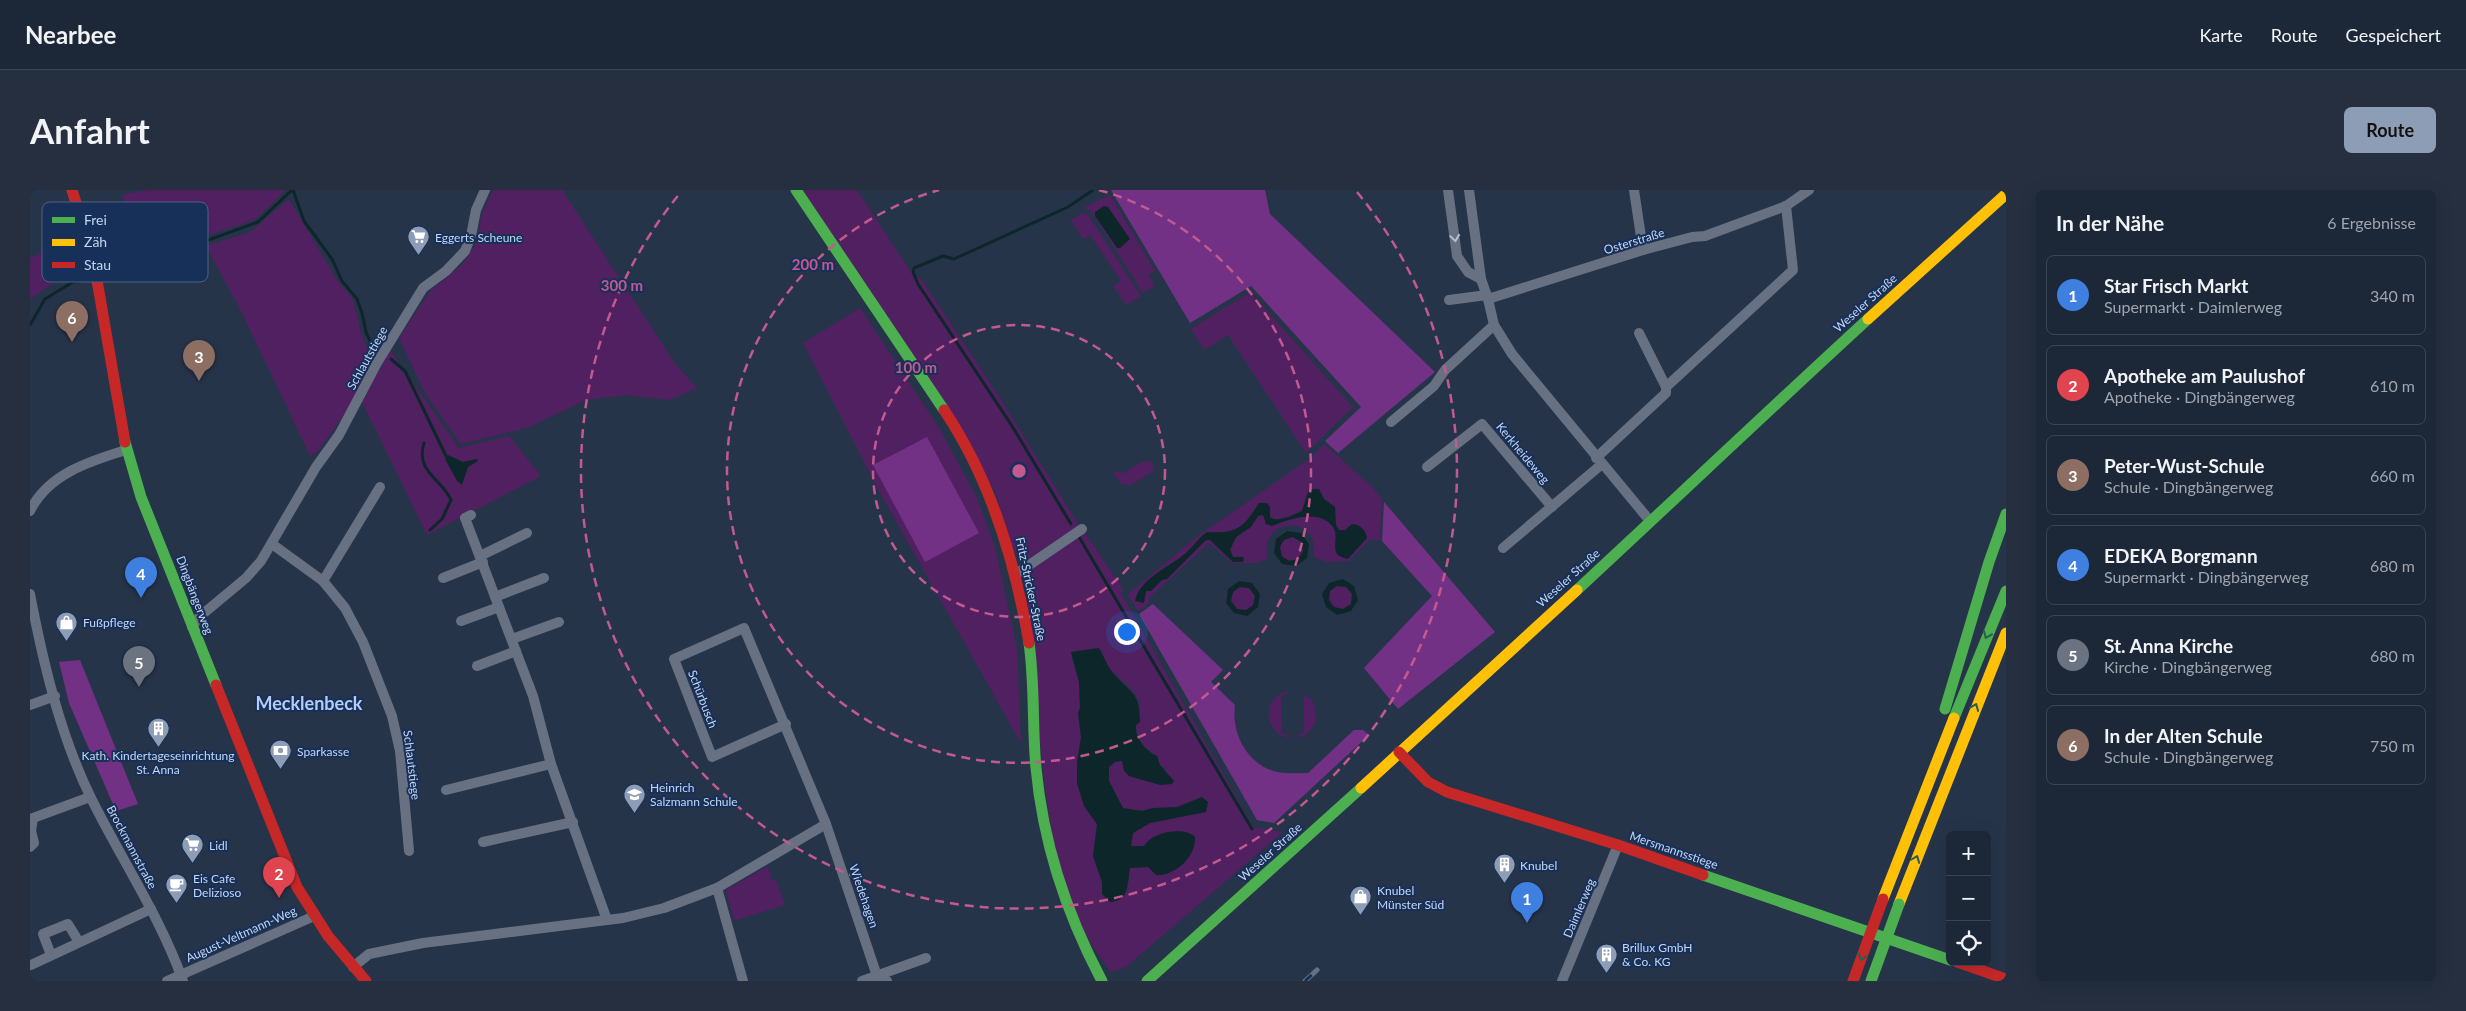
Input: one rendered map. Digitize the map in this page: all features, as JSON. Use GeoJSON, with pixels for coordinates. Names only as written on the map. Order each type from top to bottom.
{"type":"FeatureCollection","features":[{"type":"Feature","properties":{"kind":"main road","name":"Fritz-Stricker-Straße"},"geometry":{"type":"LineString","coordinates":[[796,190],[969,450],[990,494],[1008,542],[1030,646],[1036,769],[1044,822],[1069,913],[1102,981]]}},
{"type":"Feature","properties":{"kind":"main road","name":"Weseler Straße"},"geometry":{"type":"LineString","coordinates":[[1147,981],[2006,194]]}},
{"type":"Feature","properties":{"kind":"main road","name":"Dingbängerweg"},"geometry":{"type":"LineString","coordinates":[[97,282],[126,450],[141,497],[293,879],[312,917],[352,967],[366,981]]}},
{"type":"Feature","properties":{"kind":"main road"},"geometry":{"type":"LineString","coordinates":[[1919,804],[1940,724],[2006,514]]}},
{"type":"Feature","properties":{"kind":"main road"},"geometry":{"type":"LineString","coordinates":[[1853,981],[1919,804],[2006,591]]}},
{"type":"Feature","properties":{"kind":"main road"},"geometry":{"type":"LineString","coordinates":[[1871,981],[1973,712],[2006,633]]}},
{"type":"Feature","properties":{"kind":"main road","name":"Mersmannsstiege"},"geometry":{"type":"LineString","coordinates":[[1399,752],[1428,782],[1438,788],[1618,845],[1946,959]]}},
{"type":"Feature","properties":{"kind":"main road"},"geometry":{"type":"LineString","coordinates":[[1968,966],[2000,979]]}},
{"type":"Feature","properties":{"kind":"street","name":"Schlautstiege"},"geometry":{"type":"LineString","coordinates":[[192,627],[198,618],[246,578],[272,544],[316,467],[339,435],[377,363],[423,288],[446,271],[465,251],[472,236],[476,210],[485,190]]}},
{"type":"Feature","properties":{"kind":"street"},"geometry":{"type":"LineString","coordinates":[[1448,190],[1458,256],[1468,272],[1481,279]]}},
{"type":"Feature","properties":{"kind":"street"},"geometry":{"type":"LineString","coordinates":[[1469,190],[1481,279],[1488,297],[1494,325],[1512,354],[1650,521]]}},
{"type":"Feature","properties":{"kind":"street"},"geometry":{"type":"LineString","coordinates":[[1634,190],[1643,250]]}},
{"type":"Feature","properties":{"kind":"street","name":"Osterstraße"},"geometry":{"type":"LineString","coordinates":[[1488,297],[1643,250],[1692,237],[1705,236],[1786,206],[1809,190]]}},
{"type":"Feature","properties":{"kind":"street"},"geometry":{"type":"LineString","coordinates":[[1503,548],[1552,507],[1599,461],[1666,390],[1793,270],[1786,206]]}},
{"type":"Feature","properties":{"kind":"street"},"geometry":{"type":"LineString","coordinates":[[1449,300],[1488,297]]}},
{"type":"Feature","properties":{"kind":"street"},"geometry":{"type":"LineString","coordinates":[[1391,422],[1434,386],[1445,370],[1494,325]]}},
{"type":"Feature","properties":{"kind":"street"},"geometry":{"type":"LineString","coordinates":[[1638,333],[1666,390]]}},
{"type":"Feature","properties":{"kind":"street","name":"Kerkheideweg"},"geometry":{"type":"LineString","coordinates":[[1427,467],[1482,424],[1552,507]]}},
{"type":"Feature","properties":{"kind":"street"},"geometry":{"type":"LineString","coordinates":[[30,511],[41,492],[61,476],[126,450]]}},
{"type":"Feature","properties":{"kind":"street"},"geometry":{"type":"LineString","coordinates":[[323,581],[380,487]]}},
{"type":"Feature","properties":{"kind":"street"},"geometry":{"type":"LineString","coordinates":[[471,515],[465,518],[533,696],[551,764],[606,920]]}},
{"type":"Feature","properties":{"kind":"street"},"geometry":{"type":"LineString","coordinates":[[1016,574],[1082,529]]}},
{"type":"Feature","properties":{"kind":"street"},"geometry":{"type":"LineString","coordinates":[[443,578],[527,533]]}},
{"type":"Feature","properties":{"kind":"street","name":"Schlautstiege"},"geometry":{"type":"LineString","coordinates":[[272,544],[323,581],[350,616],[363,642],[392,716],[400,751],[409,851]]}},
{"type":"Feature","properties":{"kind":"street"},"geometry":{"type":"LineString","coordinates":[[461,622],[544,578]]}},
{"type":"Feature","properties":{"kind":"street","name":"Brockmannstraße"},"geometry":{"type":"LineString","coordinates":[[30,594],[55,696],[71,747],[90,797],[151,909],[182,978]]}},
{"type":"Feature","properties":{"kind":"street"},"geometry":{"type":"LineString","coordinates":[[512,640],[559,622]]}},
{"type":"Feature","properties":{"kind":"street","name":"Schürbusch"},"geometry":{"type":"LineString","coordinates":[[786,724],[712,757],[674,659],[744,628],[786,724],[826,824]]}},
{"type":"Feature","properties":{"kind":"street"},"geometry":{"type":"LineString","coordinates":[[477,666],[516,651]]}},
{"type":"Feature","properties":{"kind":"street"},"geometry":{"type":"LineString","coordinates":[[30,705],[55,696]]}},
{"type":"Feature","properties":{"kind":"street"},"geometry":{"type":"LineString","coordinates":[[446,790],[551,764]]}},
{"type":"Feature","properties":{"kind":"street","name":"Brockmannstraße"},"geometry":{"type":"LineString","coordinates":[[30,847],[34,843],[31,830],[33,818],[90,797]]}},
{"type":"Feature","properties":{"kind":"street"},"geometry":{"type":"LineString","coordinates":[[483,842],[573,822]]}},
{"type":"Feature","properties":{"kind":"street"},"geometry":{"type":"LineString","coordinates":[[352,967],[369,954],[423,944],[606,920],[664,908],[717,888],[826,824]]}},
{"type":"Feature","properties":{"kind":"street","name":"Wiedehagen"},"geometry":{"type":"LineString","coordinates":[[826,824],[877,976]]}},
{"type":"Feature","properties":{"kind":"street","name":"Daimlerweg"},"geometry":{"type":"LineString","coordinates":[[1562,981],[1618,845]]}},
{"type":"Feature","properties":{"kind":"street"},"geometry":{"type":"LineString","coordinates":[[717,888],[743,981]]}},
{"type":"Feature","properties":{"kind":"street","name":"Brockmannstraße"},"geometry":{"type":"LineString","coordinates":[[31,965],[151,909]]}},
{"type":"Feature","properties":{"kind":"street","name":"August-Veltmann-Weg"},"geometry":{"type":"LineString","coordinates":[[167,981],[182,978],[312,917]]}},
{"type":"Feature","properties":{"kind":"street"},"geometry":{"type":"LineString","coordinates":[[51,955],[43,934],[68,924],[79,942]]}},
{"type":"Feature","properties":{"kind":"street"},"geometry":{"type":"LineString","coordinates":[[862,981],[926,958]]}},
{"type":"Feature","properties":{"kind":"street"},"geometry":{"type":"LineString","coordinates":[[877,976],[888,981]]}},
{"type":"Feature","properties":{"kind":"shaded area"},"geometry":{"type":"Polygon","coordinates":[[[148,190],[286,190],[255,220],[208,236],[208,202],[125,202],[123,194],[148,190]]]}},
{"type":"Feature","properties":{"kind":"shaded area"},"geometry":{"type":"Polygon","coordinates":[[[493,190],[562,190],[676,365],[697,388],[670,400],[626,395],[586,400],[527,428],[461,444],[426,395],[399,338],[431,290],[463,264],[475,245],[483,211],[493,190]]]}},
{"type":"Feature","properties":{"kind":"shaded area"},"geometry":{"type":"Polygon","coordinates":[[[803,190],[857,190],[915,278],[920,277],[998,395],[1079,525],[1032,557],[1024,559],[1014,552],[995,491],[803,190]]]}},
{"type":"Feature","properties":{"kind":"shaded area"},"geometry":{"type":"Polygon","coordinates":[[[1111,190],[1265,190],[1270,214],[1435,372],[1338,453],[1325,441],[1361,407],[1251,286],[1190,323],[1111,190]]]}},
{"type":"Feature","properties":{"kind":"shaded area"},"geometry":{"type":"Polygon","coordinates":[[[1110,195],[1155,271],[1148,275],[1153,282],[1153,287],[1143,293],[1091,211],[1083,208],[1110,195]]]}},
{"type":"Feature","properties":{"kind":"shaded area"},"geometry":{"type":"Polygon","coordinates":[[[289,199],[337,280],[353,299],[361,332],[373,363],[357,396],[318,451],[310,456],[242,313],[208,250],[208,245],[250,232],[289,199]]]}},
{"type":"Feature","properties":{"kind":"shaded area"},"geometry":{"type":"Polygon","coordinates":[[[1104,206],[1108,207],[1130,239],[1120,248],[1117,248],[1095,216],[1095,212],[1104,206]]]}},
{"type":"Feature","properties":{"kind":"shaded area"},"geometry":{"type":"Polygon","coordinates":[[[1083,213],[1088,215],[1141,296],[1126,305],[1113,286],[1121,281],[1090,235],[1083,239],[1071,220],[1083,213]]]}},
{"type":"Feature","properties":{"kind":"shaded area"},"geometry":{"type":"Polygon","coordinates":[[[42,253],[42,282],[54,282],[30,299],[30,258],[42,253]]]}},
{"type":"Feature","properties":{"kind":"shaded area"},"geometry":{"type":"Polygon","coordinates":[[[1250,292],[1353,407],[1306,453],[1228,335],[1204,350],[1191,329],[1250,292]]]}},
{"type":"Feature","properties":{"kind":"shaded area"},"geometry":{"type":"Polygon","coordinates":[[[860,308],[941,431],[978,500],[995,547],[1017,648],[1021,743],[880,493],[803,343],[860,308]]]}},
{"type":"Feature","properties":{"kind":"shaded area"},"geometry":{"type":"Polygon","coordinates":[[[390,350],[459,448],[509,436],[541,476],[427,535],[362,402],[390,350]]]}},
{"type":"Feature","properties":{"kind":"shaded area"},"geometry":{"type":"Polygon","coordinates":[[[927,437],[979,533],[925,562],[873,465],[927,437]]]}},
{"type":"Feature","properties":{"kind":"shaded area"},"geometry":{"type":"Polygon","coordinates":[[[1324,444],[1372,487],[1382,499],[1380,541],[1370,539],[1349,561],[1326,562],[1313,556],[1313,542],[1308,533],[1300,527],[1290,526],[1280,528],[1272,534],[1267,544],[1268,558],[1258,563],[1232,563],[1209,543],[1150,597],[1148,604],[1138,611],[1128,594],[1198,536],[1309,459],[1324,444]],[[1308,492],[1302,511],[1282,519],[1273,518],[1259,503],[1238,528],[1226,532],[1207,532],[1182,557],[1160,570],[1137,593],[1151,591],[1162,580],[1167,579],[1206,540],[1210,540],[1233,562],[1230,550],[1231,545],[1258,516],[1263,515],[1272,526],[1307,516],[1325,519],[1331,524],[1335,532],[1336,552],[1351,524],[1345,530],[1339,530],[1336,525],[1335,507],[1324,499],[1322,494],[1308,492]]]}},
{"type":"Feature","properties":{"kind":"shaded area"},"geometry":{"type":"Polygon","coordinates":[[[448,455],[463,462],[477,459],[478,461],[468,467],[462,485],[457,481],[445,459],[448,455]]]}},
{"type":"Feature","properties":{"kind":"shaded area"},"geometry":{"type":"Polygon","coordinates":[[[1150,461],[1155,470],[1131,485],[1120,483],[1112,471],[1124,473],[1141,462],[1150,461]]]}},
{"type":"Feature","properties":{"kind":"shaded area"},"geometry":{"type":"Polygon","coordinates":[[[1313,489],[1319,489],[1324,499],[1335,507],[1336,525],[1339,530],[1345,530],[1352,524],[1355,524],[1360,526],[1365,532],[1367,538],[1348,559],[1337,554],[1335,549],[1335,531],[1323,519],[1306,516],[1272,526],[1266,524],[1263,515],[1258,516],[1251,527],[1236,537],[1230,550],[1233,557],[1244,557],[1243,562],[1233,562],[1210,540],[1206,540],[1167,579],[1162,580],[1151,591],[1146,591],[1144,603],[1135,601],[1142,587],[1154,575],[1186,553],[1207,532],[1226,532],[1238,528],[1259,503],[1267,503],[1270,507],[1270,518],[1282,519],[1291,516],[1302,511],[1308,492],[1313,489]]]}},
{"type":"Feature","properties":{"kind":"shaded area"},"geometry":{"type":"Polygon","coordinates":[[[1384,502],[1495,632],[1398,709],[1364,668],[1432,596],[1382,541],[1384,502]]]}},
{"type":"Feature","properties":{"kind":"shaded area"},"geometry":{"type":"Polygon","coordinates":[[[1287,531],[1301,533],[1309,544],[1307,558],[1296,566],[1282,564],[1274,553],[1276,539],[1287,531]],[[1293,537],[1284,540],[1280,547],[1282,556],[1289,561],[1298,559],[1303,551],[1301,542],[1293,537]]]}},
{"type":"Feature","properties":{"kind":"shaded area"},"geometry":{"type":"Polygon","coordinates":[[[1085,533],[1123,589],[1121,593],[1253,827],[1283,832],[1126,967],[1111,972],[1092,945],[1077,915],[1065,884],[1056,852],[1041,754],[1024,582],[1032,569],[1085,533]],[[1094,648],[1082,652],[1077,650],[1071,657],[1079,682],[1080,708],[1078,713],[1081,737],[1077,763],[1077,783],[1084,806],[1097,824],[1093,856],[1102,882],[1102,894],[1127,892],[1130,868],[1148,867],[1156,875],[1144,846],[1131,846],[1133,833],[1150,823],[1205,812],[1182,808],[1142,810],[1123,808],[1109,781],[1109,767],[1115,762],[1122,761],[1128,774],[1148,782],[1166,769],[1160,765],[1157,756],[1145,747],[1137,735],[1136,725],[1140,722],[1140,709],[1136,695],[1108,667],[1102,653],[1094,648]]]}},
{"type":"Feature","properties":{"kind":"shaded area"},"geometry":{"type":"Polygon","coordinates":[[[1291,537],[1296,538],[1302,544],[1302,554],[1296,560],[1291,561],[1286,560],[1280,554],[1279,549],[1280,544],[1286,538],[1291,537]]]}},
{"type":"Feature","properties":{"kind":"shaded area"},"geometry":{"type":"Polygon","coordinates":[[[1343,579],[1354,586],[1358,600],[1351,611],[1337,615],[1326,607],[1322,594],[1329,583],[1343,579]],[[1337,586],[1330,591],[1329,600],[1334,607],[1343,609],[1351,604],[1352,594],[1346,587],[1337,586]]]}},
{"type":"Feature","properties":{"kind":"shaded area"},"geometry":{"type":"Polygon","coordinates":[[[1239,581],[1252,583],[1260,594],[1258,607],[1247,616],[1234,613],[1226,603],[1228,589],[1239,581]],[[1240,587],[1233,592],[1231,601],[1237,609],[1246,610],[1253,605],[1255,596],[1249,588],[1240,587]]]}},
{"type":"Feature","properties":{"kind":"shaded area"},"geometry":{"type":"Polygon","coordinates":[[[1340,585],[1345,586],[1351,592],[1351,602],[1345,608],[1340,609],[1335,608],[1329,602],[1328,597],[1329,592],[1335,586],[1340,585]]]}},
{"type":"Feature","properties":{"kind":"shaded area"},"geometry":{"type":"Polygon","coordinates":[[[1243,587],[1251,591],[1255,599],[1251,607],[1243,611],[1235,607],[1231,599],[1235,591],[1243,587]]]}},
{"type":"Feature","properties":{"kind":"shaded area"},"geometry":{"type":"Polygon","coordinates":[[[1153,604],[1223,670],[1211,682],[1235,705],[1234,716],[1239,737],[1249,755],[1257,763],[1281,773],[1308,773],[1354,730],[1363,730],[1369,735],[1274,823],[1257,820],[1139,614],[1153,604]]]}},
{"type":"Feature","properties":{"kind":"shaded area"},"geometry":{"type":"Polygon","coordinates":[[[1099,648],[1112,671],[1136,699],[1140,722],[1136,725],[1139,740],[1145,748],[1157,756],[1160,765],[1174,781],[1172,784],[1160,785],[1129,776],[1124,771],[1122,761],[1115,762],[1109,767],[1109,781],[1123,808],[1142,811],[1153,808],[1177,807],[1202,797],[1208,802],[1206,812],[1150,823],[1133,833],[1131,846],[1144,846],[1154,837],[1168,832],[1184,832],[1195,837],[1192,852],[1177,869],[1156,875],[1148,867],[1130,868],[1128,885],[1124,895],[1116,901],[1110,902],[1102,894],[1102,882],[1093,856],[1097,824],[1084,806],[1077,783],[1077,763],[1081,737],[1078,713],[1080,708],[1079,682],[1071,652],[1099,648]]]}},
{"type":"Feature","properties":{"kind":"shaded area"},"geometry":{"type":"Polygon","coordinates":[[[80,660],[138,804],[116,811],[69,703],[59,662],[80,660]]]}},
{"type":"Feature","properties":{"kind":"shaded area"},"geometry":{"type":"Polygon","coordinates":[[[1288,691],[1288,693],[1281,696],[1282,733],[1289,736],[1288,738],[1280,735],[1274,729],[1269,715],[1270,707],[1274,700],[1280,694],[1288,691]]]}},
{"type":"Feature","properties":{"kind":"shaded area"},"geometry":{"type":"Polygon","coordinates":[[[1304,695],[1312,700],[1316,717],[1315,723],[1309,732],[1298,738],[1297,735],[1304,733],[1304,695]]]}},
{"type":"Feature","properties":{"kind":"shaded area"},"geometry":{"type":"Polygon","coordinates":[[[768,866],[772,881],[776,880],[785,905],[734,921],[726,890],[768,866]]]}},
{"type":"Feature","properties":{"kind":"waterway"},"geometry":{"type":"LineString","coordinates":[[208,240],[258,222],[292,190]]}},
{"type":"Feature","properties":{"kind":"waterway"},"geometry":{"type":"LineString","coordinates":[[293,190],[304,221],[332,259],[342,281],[357,299],[366,332],[373,348]]}},
{"type":"Feature","properties":{"kind":"waterway"},"geometry":{"type":"LineString","coordinates":[[1071,524],[1012,426],[918,284],[913,272],[914,268],[943,256],[954,259],[1068,207],[1093,190]]}},
{"type":"Feature","properties":{"kind":"waterway"},"geometry":{"type":"LineString","coordinates":[[30,325],[45,299],[73,282]]}},
{"type":"Feature","properties":{"kind":"waterway"},"geometry":{"type":"LineString","coordinates":[[391,359],[405,371],[446,456]]}},
{"type":"Feature","properties":{"kind":"waterway"},"geometry":{"type":"LineString","coordinates":[[424,443],[422,453],[426,468],[442,486],[451,500],[442,519],[430,530]]}},
{"type":"Feature","properties":{"kind":"waterway"},"geometry":{"type":"LineString","coordinates":[[1079,537],[1252,829]]}},
{"type":"Feature","properties":{"kind":"railway"},"geometry":{"type":"LineString","coordinates":[[1305,981],[1317,970]]}},
{"type":"Feature","properties":{"kind":"traffic: fast"},"geometry":{"type":"LineString","coordinates":[[796,190],[944,410]]}},
{"type":"Feature","properties":{"kind":"traffic: fast"},"geometry":{"type":"LineString","coordinates":[[1577,590],[1868,319]]}},
{"type":"Feature","properties":{"kind":"traffic: fast"},"geometry":{"type":"LineString","coordinates":[[125,442],[141,497],[216,685]]}},
{"type":"Feature","properties":{"kind":"traffic: fast"},"geometry":{"type":"LineString","coordinates":[[1945,709],[1989,562],[2006,514]]}},
{"type":"Feature","properties":{"kind":"traffic: fast"},"geometry":{"type":"LineString","coordinates":[[1954,718],[2006,591]]}},
{"type":"Feature","properties":{"kind":"traffic: fast"},"geometry":{"type":"LineString","coordinates":[[1029,643],[1036,768],[1044,824],[1058,878],[1089,956],[1102,981]]}},
{"type":"Feature","properties":{"kind":"traffic: fast"},"geometry":{"type":"LineString","coordinates":[[1147,981],[1361,788]]}},
{"type":"Feature","properties":{"kind":"traffic: fast"},"geometry":{"type":"LineString","coordinates":[[1703,875],[1946,959]]}},
{"type":"Feature","properties":{"kind":"traffic: fast"},"geometry":{"type":"LineString","coordinates":[[1871,981],[1899,904]]}},
{"type":"Feature","properties":{"kind":"traffic: slow"},"geometry":{"type":"LineString","coordinates":[[1868,319],[2006,194]]}},
{"type":"Feature","properties":{"kind":"traffic: slow"},"geometry":{"type":"LineString","coordinates":[[1361,788],[1577,590]]}},
{"type":"Feature","properties":{"kind":"traffic: slow"},"geometry":{"type":"LineString","coordinates":[[1899,904],[2006,633]]}},
{"type":"Feature","properties":{"kind":"traffic: slow"},"geometry":{"type":"LineString","coordinates":[[1883,899],[1954,718]]}},
{"type":"Feature","properties":{"kind":"traffic: jam"},"geometry":{"type":"LineString","coordinates":[[72,190],[76,202]]}},
{"type":"Feature","properties":{"kind":"traffic: jam"},"geometry":{"type":"LineString","coordinates":[[97,282],[125,442]]}},
{"type":"Feature","properties":{"kind":"traffic: jam"},"geometry":{"type":"LineString","coordinates":[[944,410],[975,464],[999,522],[1016,582],[1029,643]]}},
{"type":"Feature","properties":{"kind":"traffic: jam"},"geometry":{"type":"LineString","coordinates":[[216,685],[297,887],[328,936],[366,981]]}},
{"type":"Feature","properties":{"kind":"traffic: jam"},"geometry":{"type":"LineString","coordinates":[[1399,752],[1428,782],[1447,792],[1618,845],[1703,875]]}},
{"type":"Feature","properties":{"kind":"traffic: jam"},"geometry":{"type":"LineString","coordinates":[[1853,981],[1883,899]]}},
{"type":"Feature","properties":{"kind":"traffic: jam"},"geometry":{"type":"LineString","coordinates":[[1969,966],[2006,979]]}},
{"type":"Feature","properties":{"kind":"place","name":"Eggerts Scheune"},"geometry":{"type":"Point","coordinates":[419,256]}},
{"type":"Feature","properties":{"kind":"place","name":"In der Alten Schule"},"geometry":{"type":"Point","coordinates":[72,342]}},
{"type":"Feature","properties":{"kind":"place","name":"Peter-Wust-Schule"},"geometry":{"type":"Point","coordinates":[199,381]}},
{"type":"Feature","properties":{"kind":"place","name":"EDEKA Borgmann"},"geometry":{"type":"Point","coordinates":[141,598]}},
{"type":"Feature","properties":{"kind":"place","name":"Fußpflege"},"geometry":{"type":"Point","coordinates":[67,641]}},
{"type":"Feature","properties":{"kind":"place","name":"St. Anna Kirche"},"geometry":{"type":"Point","coordinates":[139,687]}},
{"type":"Feature","properties":{"kind":"place","name":"Kath. Kindertageseinrichtung St. Anna"},"geometry":{"type":"Point","coordinates":[158,747]}},
{"type":"Feature","properties":{"kind":"place","name":"Sparkasse"},"geometry":{"type":"Point","coordinates":[281,770]}},
{"type":"Feature","properties":{"kind":"place","name":"Heinrich Salzmann Schule"},"geometry":{"type":"Point","coordinates":[634,813]}},
{"type":"Feature","properties":{"kind":"place","name":"Lidl"},"geometry":{"type":"Point","coordinates":[193,864]}},
{"type":"Feature","properties":{"kind":"place","name":"Knubel"},"geometry":{"type":"Point","coordinates":[1504,884]}},
{"type":"Feature","properties":{"kind":"place","name":"Apotheke am Paulushof"},"geometry":{"type":"Point","coordinates":[279,898]}},
{"type":"Feature","properties":{"kind":"place","name":"Eis Cafe Delizioso"},"geometry":{"type":"Point","coordinates":[177,904]}},
{"type":"Feature","properties":{"kind":"place","name":"Knubel Münster Süd"},"geometry":{"type":"Point","coordinates":[1361,916]}},
{"type":"Feature","properties":{"kind":"place","name":"Star Frisch Markt"},"geometry":{"type":"Point","coordinates":[1527,923]}},
{"type":"Feature","properties":{"kind":"place","name":"Brillux GmbH & Co. KG"},"geometry":{"type":"Point","coordinates":[1606,973]}},
{"type":"Feature","properties":{"kind":"district","name":"Mecklenbeck"},"geometry":{"type":"Point","coordinates":[309,703]}}]}
